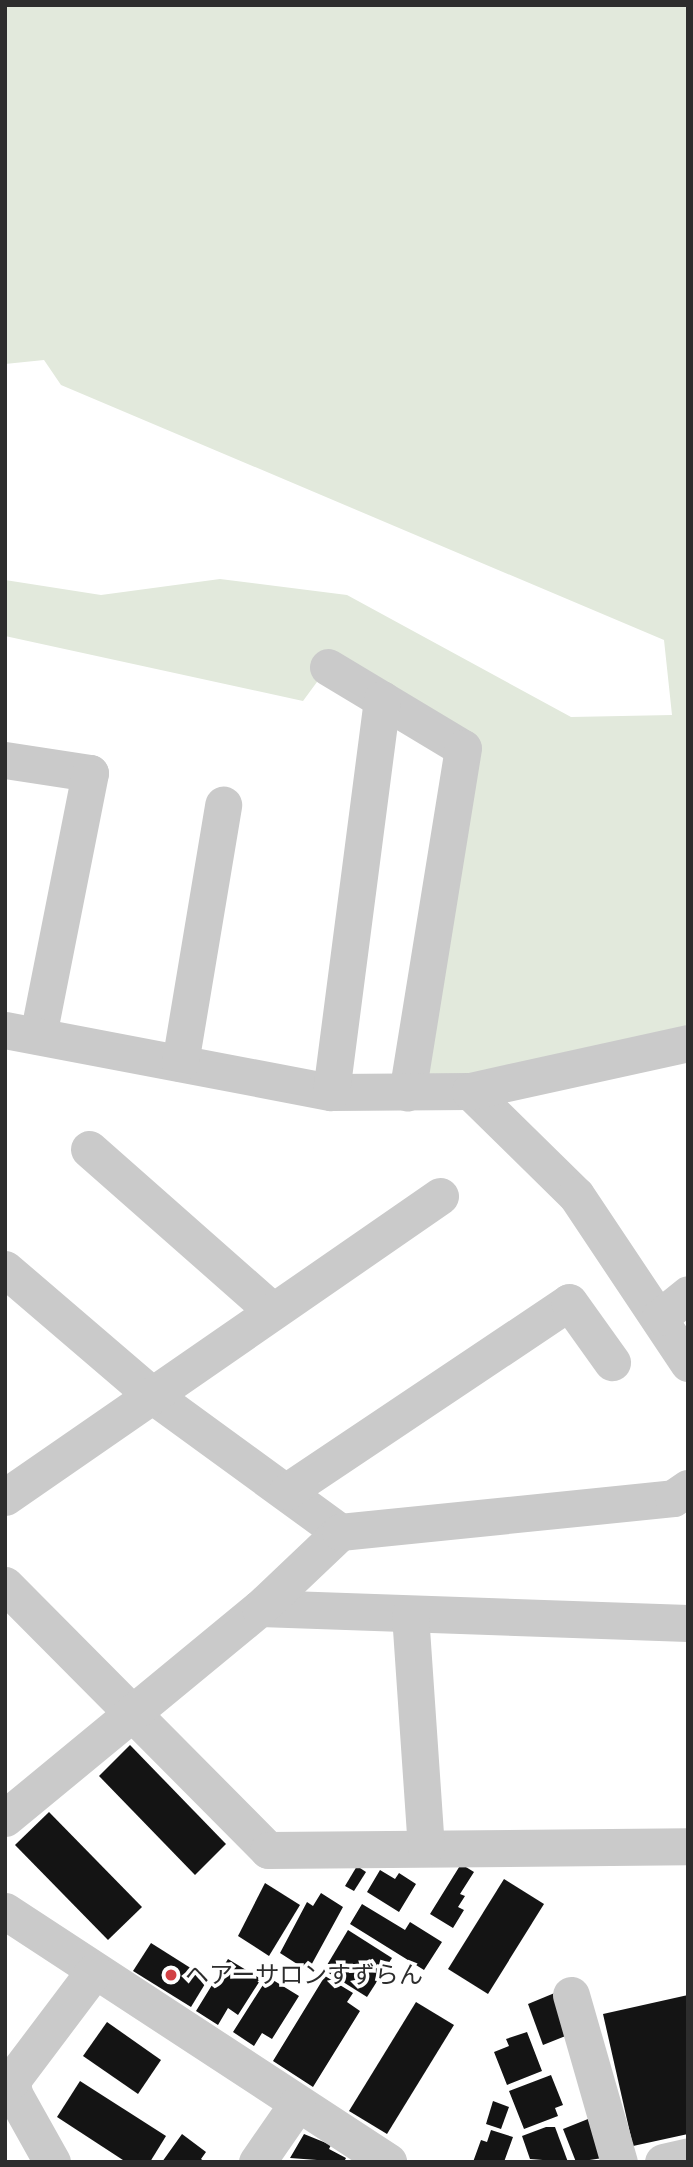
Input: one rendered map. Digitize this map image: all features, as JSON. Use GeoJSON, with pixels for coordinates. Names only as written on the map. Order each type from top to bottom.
{"type":"FeatureCollection","features":[{"type":"Feature","properties":{"kind":"street"},"geometry":{"type":"LineString","coordinates":[[328,667],[463,748],[407,1092]]}},
{"type":"Feature","properties":{"kind":"street"},"geometry":{"type":"LineString","coordinates":[[331,1092],[382,699]]}},
{"type":"Feature","properties":{"kind":"street"},"geometry":{"type":"LineString","coordinates":[[5,760],[90,773],[22,1033],[331,1092],[470,1091],[688,1043]]}},
{"type":"Feature","properties":{"kind":"street"},"geometry":{"type":"LineString","coordinates":[[180,1063],[223,805]]}},
{"type":"Feature","properties":{"kind":"street"},"geometry":{"type":"LineString","coordinates":[[470,1091],[576,1195],[674,1305],[688,1363]]}},
{"type":"Feature","properties":{"kind":"street"},"geometry":{"type":"LineString","coordinates":[[89,1149],[273,1311]]}},
{"type":"Feature","properties":{"kind":"street"},"geometry":{"type":"LineString","coordinates":[[5,1497],[440,1196]]}},
{"type":"Feature","properties":{"kind":"street"},"geometry":{"type":"LineString","coordinates":[[5,1269],[152,1395],[340,1532]]}},
{"type":"Feature","properties":{"kind":"street"},"geometry":{"type":"LineString","coordinates":[[287,1491],[569,1302],[612,1362]]}},
{"type":"Feature","properties":{"kind":"street"},"geometry":{"type":"LineString","coordinates":[[5,1818],[260,1608],[340,1532],[673,1498],[688,1488]]}},
{"type":"Feature","properties":{"kind":"street"},"geometry":{"type":"LineString","coordinates":[[5,1585],[268,1850],[426,1846],[688,1846]]}},
{"type":"Feature","properties":{"kind":"street"},"geometry":{"type":"LineString","coordinates":[[260,1608],[688,1623]]}},
{"type":"Feature","properties":{"kind":"street"},"geometry":{"type":"LineString","coordinates":[[410,1614],[426,1846]]}},
{"type":"Feature","properties":{"kind":"street"},"geometry":{"type":"LineString","coordinates":[[5,1911],[388,2162]]}},
{"type":"Feature","properties":{"kind":"street"},"geometry":{"type":"LineString","coordinates":[[52,2162],[9,2081],[94,1971]]}},
{"type":"Feature","properties":{"kind":"street"},"geometry":{"type":"LineString","coordinates":[[571,1995],[619,2162]]}},
{"type":"Feature","properties":{"kind":"street"},"geometry":{"type":"LineString","coordinates":[[257,2162],[296,2104]]}},
{"type":"Feature","properties":{"kind":"street"},"geometry":{"type":"LineString","coordinates":[[663,2162],[688,2156]]}},
{"type":"Feature","properties":{"kind":"shaded area"},"geometry":{"type":"Polygon","coordinates":[[[5,5],[688,5],[688,1044],[407,1092],[463,747],[328,667],[303,701],[5,636],[5,580],[101,595],[220,579],[347,595],[571,717],[672,715],[664,640],[61,385],[44,360],[5,364],[5,5]]]}},
{"type":"Feature","properties":{"kind":"building"},"geometry":{"type":"Polygon","coordinates":[[[130,1745],[226,1844],[195,1875],[99,1776],[130,1745]]]}},
{"type":"Feature","properties":{"kind":"building"},"geometry":{"type":"Polygon","coordinates":[[[49,1812],[142,1907],[108,1940],[15,1845],[49,1812]]]}},
{"type":"Feature","properties":{"kind":"building"},"geometry":{"type":"Polygon","coordinates":[[[461,1864],[474,1872],[460,1894],[465,1896],[458,1907],[464,1910],[453,1928],[430,1914],[461,1864]]]}},
{"type":"Feature","properties":{"kind":"building"},"geometry":{"type":"Polygon","coordinates":[[[357,1866],[366,1872],[354,1891],[345,1886],[357,1866]]]}},
{"type":"Feature","properties":{"kind":"building"},"geometry":{"type":"Polygon","coordinates":[[[380,1870],[395,1879],[399,1873],[416,1884],[399,1912],[367,1892],[380,1870]]]}},
{"type":"Feature","properties":{"kind":"building"},"geometry":{"type":"Polygon","coordinates":[[[504,1879],[544,1904],[488,1994],[448,1969],[504,1879]]]}},
{"type":"Feature","properties":{"kind":"building"},"geometry":{"type":"Polygon","coordinates":[[[265,1883],[300,1905],[269,1956],[238,1936],[265,1883]]]}},
{"type":"Feature","properties":{"kind":"building"},"geometry":{"type":"Polygon","coordinates":[[[321,1893],[343,1907],[308,1971],[280,1953],[307,1902],[313,1906],[321,1893]]]}},
{"type":"Feature","properties":{"kind":"building"},"geometry":{"type":"Polygon","coordinates":[[[362,1904],[405,1930],[410,1922],[442,1942],[424,1970],[350,1924],[362,1904]]]}},
{"type":"Feature","properties":{"kind":"building"},"geometry":{"type":"Polygon","coordinates":[[[348,1930],[392,1958],[367,1997],[324,1970],[348,1930]]]}},
{"type":"Feature","properties":{"kind":"building","name":"ヘアーサロンすずらん"},"geometry":{"type":"Polygon","coordinates":[[[151,1943],[208,1979],[191,2007],[133,1971],[151,1943]]]}},
{"type":"Feature","properties":{"kind":"building"},"geometry":{"type":"Polygon","coordinates":[[[228,1959],[261,1979],[238,2015],[228,2008],[218,2025],[196,2011],[228,1959]]]}},
{"type":"Feature","properties":{"kind":"building"},"geometry":{"type":"Polygon","coordinates":[[[325,1976],[353,1993],[347,2002],[360,2011],[313,2087],[273,2061],[325,1976]]]}},
{"type":"Feature","properties":{"kind":"building"},"geometry":{"type":"Polygon","coordinates":[[[268,1977],[299,1996],[272,2039],[262,2033],[254,2046],[233,2032],[268,1977]]]}},
{"type":"Feature","properties":{"kind":"building"},"geometry":{"type":"Polygon","coordinates":[[[557,1992],[573,2033],[543,2045],[528,2004],[557,1992]]]}},
{"type":"Feature","properties":{"kind":"building"},"geometry":{"type":"Polygon","coordinates":[[[688,1995],[688,2134],[633,2146],[603,2014],[688,1995]]]}},
{"type":"Feature","properties":{"kind":"building"},"geometry":{"type":"Polygon","coordinates":[[[416,2002],[454,2025],[387,2134],[349,2111],[416,2002]]]}},
{"type":"Feature","properties":{"kind":"building"},"geometry":{"type":"Polygon","coordinates":[[[107,2022],[161,2060],[138,2094],[83,2056],[107,2022]]]}},
{"type":"Feature","properties":{"kind":"building"},"geometry":{"type":"Polygon","coordinates":[[[527,2032],[542,2071],[507,2085],[494,2052],[509,2046],[506,2039],[527,2032]]]}},
{"type":"Feature","properties":{"kind":"building"},"geometry":{"type":"Polygon","coordinates":[[[551,2075],[563,2105],[555,2108],[558,2116],[524,2129],[509,2091],[551,2075]]]}},
{"type":"Feature","properties":{"kind":"building"},"geometry":{"type":"Polygon","coordinates":[[[80,2081],[166,2136],[150,2162],[126,2162],[57,2117],[80,2081]]]}},
{"type":"Feature","properties":{"kind":"building"},"geometry":{"type":"Polygon","coordinates":[[[493,2101],[509,2107],[501,2129],[486,2124],[493,2101]]]}},
{"type":"Feature","properties":{"kind":"building"},"geometry":{"type":"Polygon","coordinates":[[[588,2119],[603,2158],[576,2162],[563,2129],[588,2119]]]}},
{"type":"Feature","properties":{"kind":"building"},"geometry":{"type":"Polygon","coordinates":[[[546,2127],[555,2127],[568,2162],[530,2159],[522,2136],[546,2127]]]}},
{"type":"Feature","properties":{"kind":"building"},"geometry":{"type":"Polygon","coordinates":[[[491,2130],[513,2137],[504,2162],[473,2162],[481,2140],[487,2142],[491,2130]]]}},
{"type":"Feature","properties":{"kind":"building"},"geometry":{"type":"Polygon","coordinates":[[[182,2134],[206,2152],[201,2159],[205,2162],[162,2162],[182,2134]]]}},
{"type":"Feature","properties":{"kind":"building"},"geometry":{"type":"Polygon","coordinates":[[[304,2134],[331,2145],[329,2149],[346,2158],[344,2162],[290,2158],[304,2134]]]}},
{"type":"Feature","properties":{"kind":"place","name":"ヘアーサロンすずらん"},"geometry":{"type":"Point","coordinates":[171,1975]}}]}
